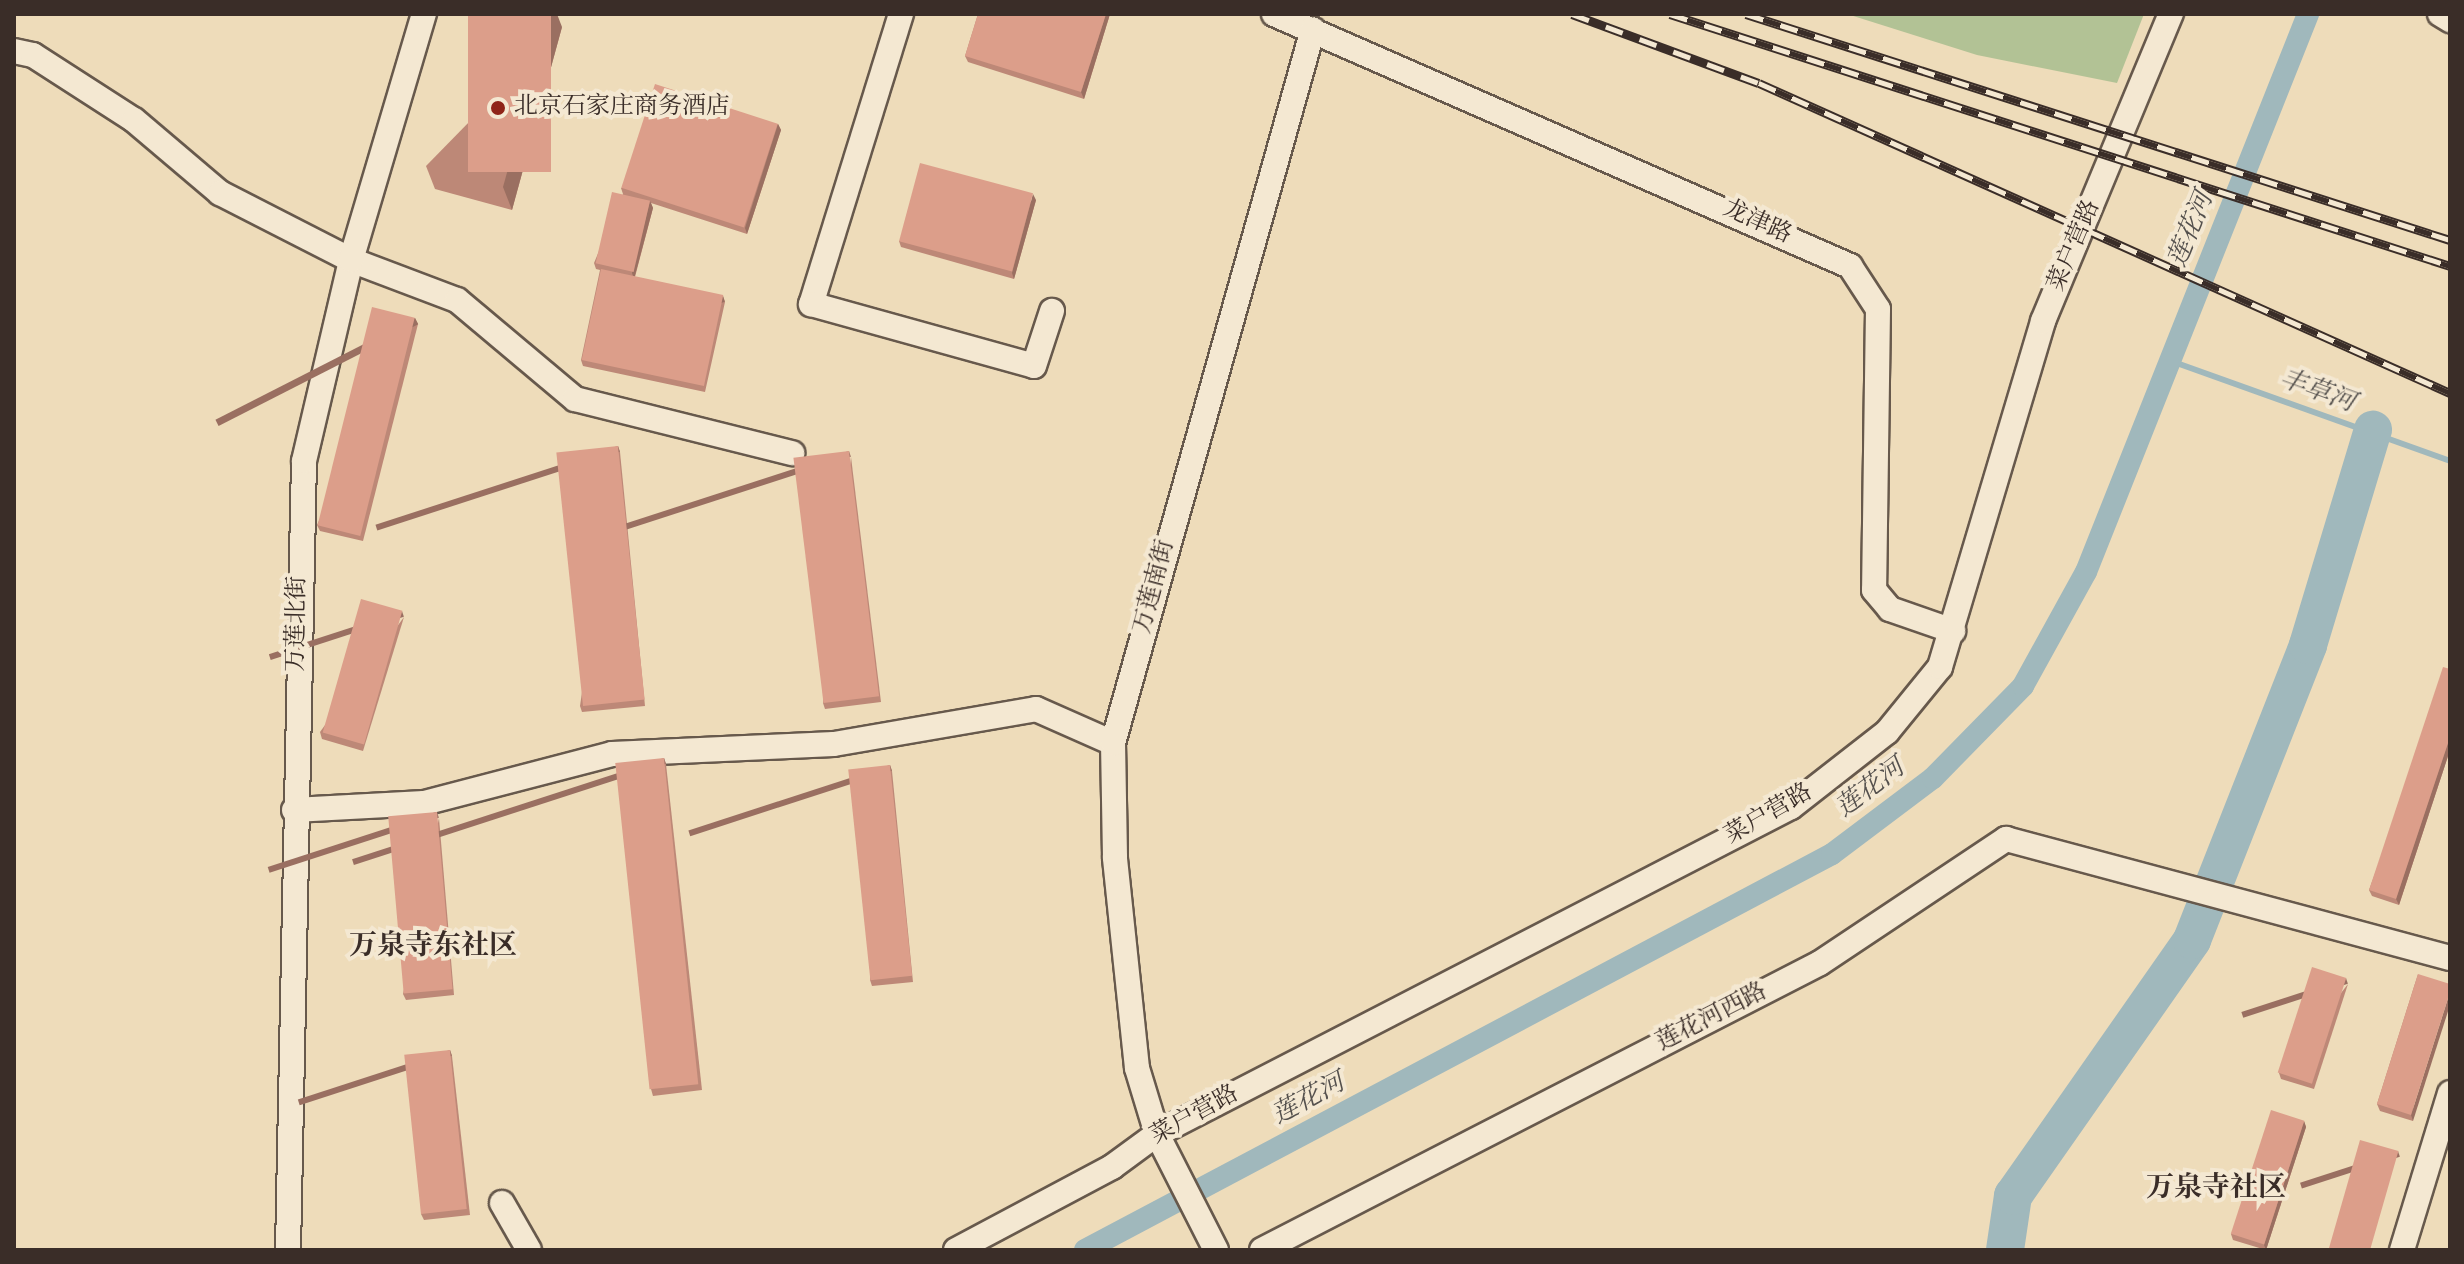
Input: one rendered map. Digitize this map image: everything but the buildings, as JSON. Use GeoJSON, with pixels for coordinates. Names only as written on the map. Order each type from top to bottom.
{"type":"FeatureCollection","features":[{"type":"Feature","properties":{"kind":"street","name":"万莲北街"},"geometry":{"type":"LineString","coordinates":[[288,1250],[294,810],[304,461],[351,260],[424,14]]}},
{"type":"Feature","properties":{"kind":"street"},"geometry":{"type":"LineString","coordinates":[[901,14],[811,304],[1034,366],[1052,311]]}},
{"type":"Feature","properties":{"kind":"street","name":"龙津路"},"geometry":{"type":"LineString","coordinates":[[1274,14],[1850,266],[1878,309],[1874,590],[1890,609],[1953,631]]}},
{"type":"Feature","properties":{"kind":"street","name":"菜户营路"},"geometry":{"type":"LineString","coordinates":[[956,1250],[1112,1167],[1163,1144],[1791,807],[1887,732],[1925,691],[1953,631],[2043,321],[2171,14]]}},
{"type":"Feature","properties":{"kind":"street"},"geometry":{"type":"LineString","coordinates":[[2440,14],[2450,20]]}},
{"type":"Feature","properties":{"kind":"street","name":"万莲南街"},"geometry":{"type":"LineString","coordinates":[[1214,1245],[1163,1144],[1137,1068],[1115,857],[1113,743],[1313,29]]}},
{"type":"Feature","properties":{"kind":"street"},"geometry":{"type":"LineString","coordinates":[[14,51],[33,55],[134,120],[220,193],[351,260],[457,300],[575,399],[792,453]]}},
{"type":"Feature","properties":{"kind":"street"},"geometry":{"type":"LineString","coordinates":[[294,810],[424,803],[612,754],[834,744],[1011,711],[1036,709],[1113,743]]}},
{"type":"Feature","properties":{"kind":"street","name":"莲花河西路"},"geometry":{"type":"LineString","coordinates":[[1262,1250],[1820,963],[2006,839],[2162,876],[2450,958]]}},
{"type":"Feature","properties":{"kind":"street"},"geometry":{"type":"LineString","coordinates":[[2402,1250],[2450,1093]]}},
{"type":"Feature","properties":{"kind":"street"},"geometry":{"type":"LineString","coordinates":[[502,1203],[529,1250]]}},
{"type":"Feature","properties":{"kind":"green space"},"geometry":{"type":"Polygon","coordinates":[[[1847,14],[2144,14],[2117,83],[1977,55],[1847,14]]]}},
{"type":"Feature","properties":{"kind":"waterway","name":"莲花河"},"geometry":{"type":"LineString","coordinates":[[1085,1250],[1832,854],[1933,778],[2023,686],[2086,572],[2308,14]]}},
{"type":"Feature","properties":{"kind":"waterway","name":"丰草河"},"geometry":{"type":"LineString","coordinates":[[2171,361],[2450,461]]}},
{"type":"Feature","properties":{"kind":"waterway"},"geometry":{"type":"LineString","coordinates":[[2005,1250],[2013,1196],[2192,940],[2308,645],[2373,430]]}},
{"type":"Feature","properties":{"kind":"railway"},"geometry":{"type":"LineString","coordinates":[[1572,14],[1759,83],[2450,393]]}},
{"type":"Feature","properties":{"kind":"railway"},"geometry":{"type":"LineString","coordinates":[[1670,14],[2450,266]]}},
{"type":"Feature","properties":{"kind":"railway"},"geometry":{"type":"LineString","coordinates":[[1746,14],[2450,240]]}},
{"type":"Feature","properties":{"kind":"place","name":"北京石家庄商务酒店"},"geometry":{"type":"Point","coordinates":[498,108]}},
{"type":"Feature","properties":{"kind":"district","name":"万泉寺东社区"},"geometry":{"type":"Point","coordinates":[433,947]}},
{"type":"Feature","properties":{"kind":"district","name":"万泉寺社区"},"geometry":{"type":"Point","coordinates":[2216,1189]}}]}
